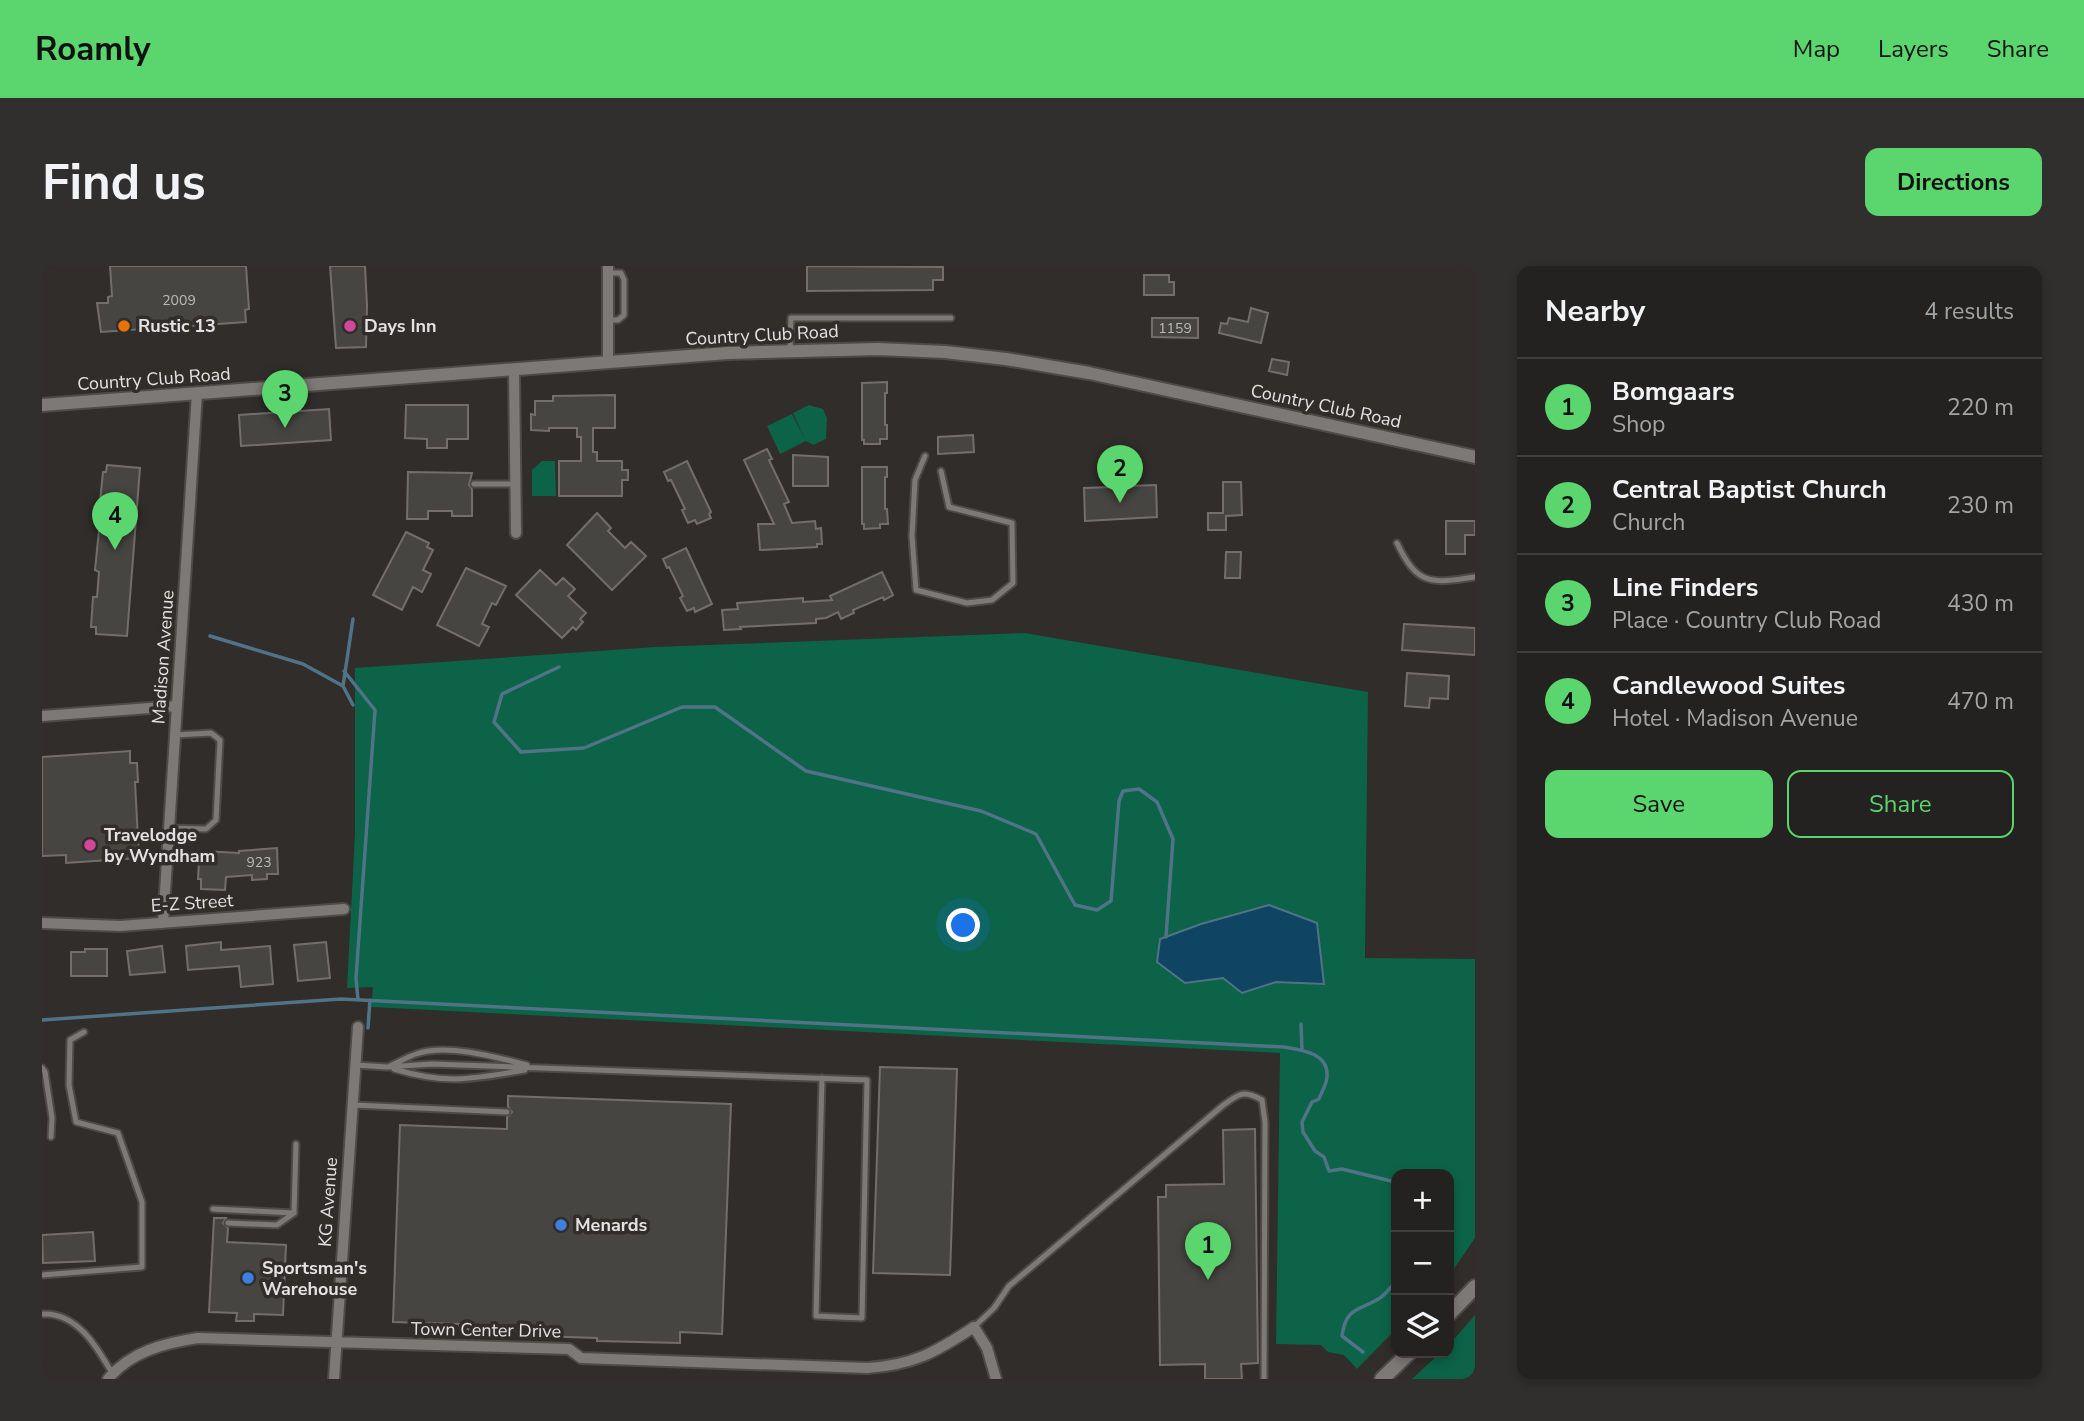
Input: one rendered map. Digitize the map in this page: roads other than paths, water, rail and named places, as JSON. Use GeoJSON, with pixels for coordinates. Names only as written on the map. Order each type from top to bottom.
{"type":"FeatureCollection","features":[{"type":"Feature","properties":{"kind":"main road"},"geometry":{"type":"LineString","coordinates":[[1454,1309],[1475,1287]]}},
{"type":"Feature","properties":{"kind":"main road"},"geometry":{"type":"LineString","coordinates":[[1381,1379],[1404,1358]]}},
{"type":"Feature","properties":{"kind":"street"},"geometry":{"type":"LineString","coordinates":[[607,270],[608,363]]}},
{"type":"Feature","properties":{"kind":"street","name":"Country Club Road"},"geometry":{"type":"LineString","coordinates":[[42,405],[728,353],[845,348],[924,350],[1006,359],[1089,373],[1475,457]]}},
{"type":"Feature","properties":{"kind":"street"},"geometry":{"type":"LineString","coordinates":[[514,370],[516,533]]}},
{"type":"Feature","properties":{"kind":"street","name":"Madison Avenue"},"geometry":{"type":"LineString","coordinates":[[163,923],[197,393]]}},
{"type":"Feature","properties":{"kind":"street"},"geometry":{"type":"LineString","coordinates":[[42,716],[177,706]]}},
{"type":"Feature","properties":{"kind":"street","name":"E-Z Street"},"geometry":{"type":"LineString","coordinates":[[42,923],[120,926],[344,909]]}},
{"type":"Feature","properties":{"kind":"street","name":"KG Avenue"},"geometry":{"type":"LineString","coordinates":[[334,1379],[358,1027]]}},
{"type":"Feature","properties":{"kind":"street"},"geometry":{"type":"LineString","coordinates":[[974,1327],[987,1348],[996,1379]]}},
{"type":"Feature","properties":{"kind":"street","name":"Town Center Drive"},"geometry":{"type":"LineString","coordinates":[[110,1376],[143,1352],[169,1342],[188,1339],[569,1349],[582,1358],[867,1368],[893,1366],[917,1360],[974,1327]]}},
{"type":"Feature","properties":{"kind":"lane"},"geometry":{"type":"LineString","coordinates":[[607,270],[621,273],[624,280],[624,315],[618,320],[608,320]]}},
{"type":"Feature","properties":{"kind":"lane"},"geometry":{"type":"LineString","coordinates":[[790,350],[791,318],[951,318]]}},
{"type":"Feature","properties":{"kind":"lane"},"geometry":{"type":"LineString","coordinates":[[925,456],[915,480],[912,536],[916,590],[967,603],[992,600],[1013,583],[1012,523],[948,507],[941,471]]}},
{"type":"Feature","properties":{"kind":"lane"},"geometry":{"type":"LineString","coordinates":[[474,484],[516,484]]}},
{"type":"Feature","properties":{"kind":"lane"},"geometry":{"type":"LineString","coordinates":[[1397,543],[1417,576],[1440,580],[1475,577]]}},
{"type":"Feature","properties":{"kind":"lane"},"geometry":{"type":"LineString","coordinates":[[168,828],[206,829],[216,820],[220,740],[211,733],[175,735]]}},
{"type":"Feature","properties":{"kind":"lane"},"geometry":{"type":"LineString","coordinates":[[42,1275],[142,1267],[142,1202],[118,1133],[76,1122],[69,1085],[70,1040],[84,1032]]}},
{"type":"Feature","properties":{"kind":"lane"},"geometry":{"type":"LineString","coordinates":[[387,1067],[418,1053],[447,1051],[474,1052],[539,1068]]}},
{"type":"Feature","properties":{"kind":"lane"},"geometry":{"type":"LineString","coordinates":[[355,1065],[387,1067],[432,1064],[822,1078],[867,1080],[862,1318],[816,1316],[822,1078]]}},
{"type":"Feature","properties":{"kind":"lane"},"geometry":{"type":"LineString","coordinates":[[387,1067],[422,1077],[463,1080],[539,1068]]}},
{"type":"Feature","properties":{"kind":"lane"},"geometry":{"type":"LineString","coordinates":[[42,1068],[45,1072],[52,1118],[51,1137]]}},
{"type":"Feature","properties":{"kind":"lane"},"geometry":{"type":"LineString","coordinates":[[974,1327],[994,1308],[1009,1286],[1058,1243],[1221,1107],[1237,1095],[1250,1094],[1262,1100],[1265,1122],[1264,1379]]}},
{"type":"Feature","properties":{"kind":"lane"},"geometry":{"type":"LineString","coordinates":[[352,1105],[508,1112]]}},
{"type":"Feature","properties":{"kind":"lane"},"geometry":{"type":"LineString","coordinates":[[294,1213],[296,1144]]}},
{"type":"Feature","properties":{"kind":"lane"},"geometry":{"type":"LineString","coordinates":[[213,1209],[294,1213]]}},
{"type":"Feature","properties":{"kind":"lane"},"geometry":{"type":"LineString","coordinates":[[228,1223],[277,1225],[294,1213]]}},
{"type":"Feature","properties":{"kind":"lane"},"geometry":{"type":"LineString","coordinates":[[42,1314],[62,1316],[76,1325],[94,1345],[110,1376]]}},
{"type":"Feature","properties":{"kind":"water"},"geometry":{"type":"Polygon","coordinates":[[[1269,905],[1317,923],[1324,984],[1276,982],[1242,993],[1223,978],[1185,983],[1157,962],[1160,939],[1201,924],[1269,905]]]}},
{"type":"Feature","properties":{"kind":"waterway"},"geometry":{"type":"LineString","coordinates":[[210,636],[303,664],[343,686],[353,619]]}},
{"type":"Feature","properties":{"kind":"waterway"},"geometry":{"type":"LineString","coordinates":[[559,667],[502,694],[494,722],[521,752],[584,748],[682,707],[715,707],[806,771],[981,811],[1036,834],[1075,905],[1097,910],[1111,901],[1119,801],[1123,791],[1139,789],[1157,802],[1173,839],[1166,937]]}},
{"type":"Feature","properties":{"kind":"waterway"},"geometry":{"type":"LineString","coordinates":[[344,671],[375,710],[356,978],[358,1000]]}},
{"type":"Feature","properties":{"kind":"waterway"},"geometry":{"type":"LineString","coordinates":[[343,686],[353,705]]}},
{"type":"Feature","properties":{"kind":"waterway"},"geometry":{"type":"LineString","coordinates":[[42,1020],[341,999],[1284,1047],[1313,1054],[1324,1063],[1327,1080],[1319,1099],[1312,1102],[1302,1122],[1303,1132],[1315,1151],[1324,1157],[1329,1171],[1342,1169],[1391,1181]]}},
{"type":"Feature","properties":{"kind":"waterway"},"geometry":{"type":"LineString","coordinates":[[368,1028],[370,1000]]}},
{"type":"Feature","properties":{"kind":"waterway"},"geometry":{"type":"LineString","coordinates":[[1301,1024],[1302,1050]]}},
{"type":"Feature","properties":{"kind":"waterway"},"geometry":{"type":"LineString","coordinates":[[1363,1352],[1342,1336],[1347,1319],[1391,1287]]}},
{"type":"Feature","properties":{"kind":"place","name":"Rustic 13"},"geometry":{"type":"Point","coordinates":[124,326]}},
{"type":"Feature","properties":{"kind":"place","name":"Days Inn"},"geometry":{"type":"Point","coordinates":[350,326]}},
{"type":"Feature","properties":{"kind":"place","name":"Line Finders"},"geometry":{"type":"Point","coordinates":[285,428]}},
{"type":"Feature","properties":{"kind":"place","name":"Central Baptist Church"},"geometry":{"type":"Point","coordinates":[1120,503]}},
{"type":"Feature","properties":{"kind":"place","name":"Candlewood Suites"},"geometry":{"type":"Point","coordinates":[115,550]}},
{"type":"Feature","properties":{"kind":"place","name":"Travelodge by Wyndham"},"geometry":{"type":"Point","coordinates":[90,845]}},
{"type":"Feature","properties":{"kind":"place","name":"Menards"},"geometry":{"type":"Point","coordinates":[561,1225]}},
{"type":"Feature","properties":{"kind":"place","name":"Sportsman's Warehouse"},"geometry":{"type":"Point","coordinates":[248,1278]}},
{"type":"Feature","properties":{"kind":"place","name":"Bomgaars"},"geometry":{"type":"Point","coordinates":[1208,1280]}}]}
